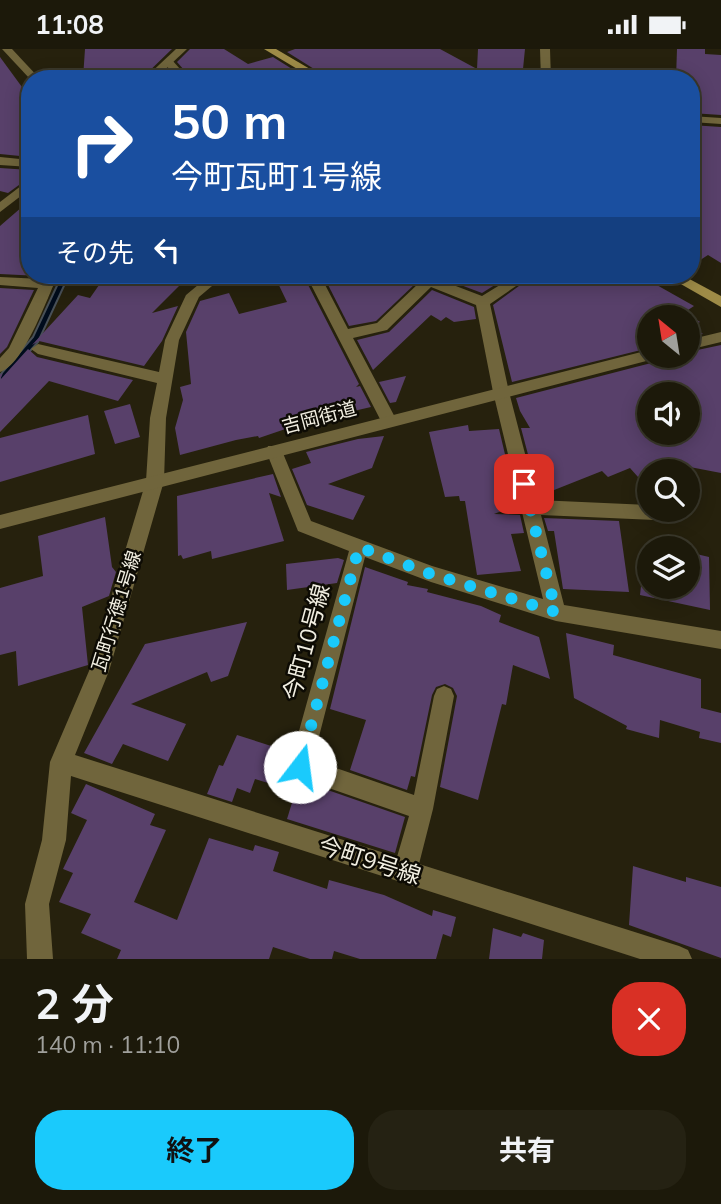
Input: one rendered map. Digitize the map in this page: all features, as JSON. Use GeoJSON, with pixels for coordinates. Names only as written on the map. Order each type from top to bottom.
{"type":"FeatureCollection","features":[{"type":"Feature","properties":{"kind":"main road"},"geometry":{"type":"LineString","coordinates":[[270,49],[306,70]]}},
{"type":"Feature","properties":{"kind":"main road"},"geometry":{"type":"LineString","coordinates":[[689,284],[721,302]]}},
{"type":"Feature","properties":{"kind":"street"},"geometry":{"type":"LineString","coordinates":[[7,49],[27,70]]}},
{"type":"Feature","properties":{"kind":"street"},"geometry":{"type":"LineString","coordinates":[[159,70],[182,49]]}},
{"type":"Feature","properties":{"kind":"street"},"geometry":{"type":"LineString","coordinates":[[545,49],[546,70]]}},
{"type":"Feature","properties":{"kind":"street"},"geometry":{"type":"LineString","coordinates":[[168,62],[176,70]]}},
{"type":"Feature","properties":{"kind":"street"},"geometry":{"type":"LineString","coordinates":[[700,120],[721,121]]}},
{"type":"Feature","properties":{"kind":"street"},"geometry":{"type":"LineString","coordinates":[[0,161],[21,164]]}},
{"type":"Feature","properties":{"kind":"street"},"geometry":{"type":"LineString","coordinates":[[0,208],[21,190]]}},
{"type":"Feature","properties":{"kind":"street"},"geometry":{"type":"LineString","coordinates":[[0,281],[21,280]]}},
{"type":"Feature","properties":{"kind":"street"},"geometry":{"type":"LineString","coordinates":[[0,367],[15,351],[47,284]]}},
{"type":"Feature","properties":{"kind":"street","name":"瓦町行徳1号線"},"geometry":{"type":"LineString","coordinates":[[40,959],[37,904],[54,840],[61,762],[99,671],[155,481],[164,379],[172,340],[193,295],[207,284]]}},
{"type":"Feature","properties":{"kind":"street"},"geometry":{"type":"LineString","coordinates":[[318,284],[389,421]]}},
{"type":"Feature","properties":{"kind":"street"},"geometry":{"type":"LineString","coordinates":[[343,335],[382,327],[426,284]]}},
{"type":"Feature","properties":{"kind":"street"},"geometry":{"type":"LineString","coordinates":[[437,284],[483,302]]}},
{"type":"Feature","properties":{"kind":"street"},"geometry":{"type":"LineString","coordinates":[[483,302],[511,284]]}},
{"type":"Feature","properties":{"kind":"street"},"geometry":{"type":"LineString","coordinates":[[483,302],[501,392],[556,612]]}},
{"type":"Feature","properties":{"kind":"street"},"geometry":{"type":"LineString","coordinates":[[700,342],[721,337]]}},
{"type":"Feature","properties":{"kind":"street"},"geometry":{"type":"LineString","coordinates":[[38,349],[164,379]]}},
{"type":"Feature","properties":{"kind":"street","name":"吉岡街道"},"geometry":{"type":"LineString","coordinates":[[0,522],[637,358]]}},
{"type":"Feature","properties":{"kind":"street"},"geometry":{"type":"LineString","coordinates":[[274,451],[304,526],[431,574],[556,612],[721,640]]}},
{"type":"Feature","properties":{"kind":"street"},"geometry":{"type":"LineString","coordinates":[[530,507],[637,513]]}},
{"type":"Feature","properties":{"kind":"street","name":"今町10号線"},"geometry":{"type":"LineString","coordinates":[[359,547],[300,767],[422,809]]}},
{"type":"Feature","properties":{"kind":"street"},"geometry":{"type":"LineString","coordinates":[[405,871],[422,809],[444,697]]}},
{"type":"Feature","properties":{"kind":"street","name":"今町9号線"},"geometry":{"type":"LineString","coordinates":[[61,762],[679,959]]}},
{"type":"Feature","properties":{"kind":"water"},"geometry":{"type":"Polygon","coordinates":[[[58,284],[65,284],[38,342],[0,385],[0,375],[33,337],[58,284]]]}},
{"type":"Feature","properties":{"kind":"building"},"geometry":{"type":"Polygon","coordinates":[[[85,49],[172,49],[150,70],[84,70],[85,49]]]}},
{"type":"Feature","properties":{"kind":"building"},"geometry":{"type":"Polygon","coordinates":[[[190,49],[224,49],[248,64],[273,57],[294,70],[184,70],[177,62],[190,49]]]}},
{"type":"Feature","properties":{"kind":"building"},"geometry":{"type":"Polygon","coordinates":[[[295,49],[440,49],[477,69],[478,49],[525,49],[523,70],[316,70],[287,52],[295,49]]]}},
{"type":"Feature","properties":{"kind":"building"},"geometry":{"type":"Polygon","coordinates":[[[677,49],[705,49],[705,54],[721,55],[721,115],[700,114],[700,70],[676,70],[677,49]]]}},
{"type":"Feature","properties":{"kind":"building"},"geometry":{"type":"Polygon","coordinates":[[[0,57],[21,86],[21,156],[0,154],[0,57]]]}},
{"type":"Feature","properties":{"kind":"building"},"geometry":{"type":"Polygon","coordinates":[[[700,126],[721,127],[721,263],[708,255],[700,260],[700,126]]]}},
{"type":"Feature","properties":{"kind":"building"},"geometry":{"type":"Polygon","coordinates":[[[0,168],[21,169],[21,184],[8,193],[0,191],[0,168]]]}},
{"type":"Feature","properties":{"kind":"building"},"geometry":{"type":"Polygon","coordinates":[[[21,208],[21,275],[0,274],[0,226],[21,208]]]}},
{"type":"Feature","properties":{"kind":"building"},"geometry":{"type":"Polygon","coordinates":[[[100,284],[181,284],[152,313],[178,306],[162,341],[144,366],[39,341],[32,345],[78,295],[90,298],[100,284]]]}},
{"type":"Feature","properties":{"kind":"building"},"geometry":{"type":"Polygon","coordinates":[[[278,284],[308,284],[359,384],[356,387],[360,386],[371,407],[306,422],[259,438],[236,440],[180,455],[175,428],[183,400],[180,387],[191,384],[186,332],[200,301],[229,293],[239,314],[287,302],[278,284]]]}},
{"type":"Feature","properties":{"kind":"building"},"geometry":{"type":"Polygon","coordinates":[[[328,284],[415,284],[376,321],[349,326],[328,284]]]}},
{"type":"Feature","properties":{"kind":"building"},"geometry":{"type":"Polygon","coordinates":[[[458,284],[496,284],[482,293],[458,284]]]}},
{"type":"Feature","properties":{"kind":"building"},"geometry":{"type":"Polygon","coordinates":[[[522,284],[655,284],[692,305],[637,305],[637,351],[512,382],[493,305],[522,284]]]}},
{"type":"Feature","properties":{"kind":"building"},"geometry":{"type":"Polygon","coordinates":[[[0,288],[34,290],[7,347],[0,354],[0,288]]]}},
{"type":"Feature","properties":{"kind":"building"},"geometry":{"type":"Polygon","coordinates":[[[432,290],[474,307],[476,319],[454,322],[446,317],[441,321],[431,315],[373,370],[357,340],[389,332],[432,290]]]}},
{"type":"Feature","properties":{"kind":"building"},"geometry":{"type":"Polygon","coordinates":[[[721,345],[721,473],[700,469],[700,459],[637,459],[637,476],[630,468],[608,477],[602,471],[539,496],[521,428],[530,428],[516,398],[637,367],[700,368],[700,349],[721,345]]]}},
{"type":"Feature","properties":{"kind":"building"},"geometry":{"type":"Polygon","coordinates":[[[28,349],[37,357],[133,380],[118,401],[49,381],[0,432],[0,380],[28,349]]]}},
{"type":"Feature","properties":{"kind":"building"},"geometry":{"type":"Polygon","coordinates":[[[406,376],[396,402],[390,403],[379,382],[406,376]]]}},
{"type":"Feature","properties":{"kind":"building"},"geometry":{"type":"Polygon","coordinates":[[[130,404],[140,437],[115,444],[104,411],[130,404]]]}},
{"type":"Feature","properties":{"kind":"building"},"geometry":{"type":"Polygon","coordinates":[[[88,415],[95,454],[0,482],[0,438],[88,415]]]}},
{"type":"Feature","properties":{"kind":"building"},"geometry":{"type":"Polygon","coordinates":[[[468,425],[469,431],[499,429],[517,505],[494,514],[520,515],[524,533],[511,534],[521,571],[477,575],[465,501],[460,501],[459,496],[445,497],[429,432],[468,425]]]}},
{"type":"Feature","properties":{"kind":"building"},"geometry":{"type":"Polygon","coordinates":[[[384,436],[372,468],[328,484],[365,496],[353,520],[307,505],[292,469],[311,463],[306,452],[358,439],[384,436]]]}},
{"type":"Feature","properties":{"kind":"building"},"geometry":{"type":"Polygon","coordinates":[[[273,474],[281,497],[269,493],[284,541],[212,559],[211,551],[183,559],[181,555],[178,556],[177,496],[273,474]]]}},
{"type":"Feature","properties":{"kind":"building"},"geometry":{"type":"Polygon","coordinates":[[[105,517],[112,567],[116,572],[109,596],[82,607],[88,665],[18,686],[16,651],[0,655],[0,588],[43,576],[38,536],[105,517]]]}},
{"type":"Feature","properties":{"kind":"building"},"geometry":{"type":"Polygon","coordinates":[[[544,518],[619,521],[629,592],[563,589],[554,531],[548,531],[544,518]]]}},
{"type":"Feature","properties":{"kind":"building"},"geometry":{"type":"Polygon","coordinates":[[[700,555],[709,557],[710,610],[659,599],[700,599],[700,555]]]}},
{"type":"Feature","properties":{"kind":"building"},"geometry":{"type":"Polygon","coordinates":[[[338,558],[344,560],[337,583],[287,590],[286,564],[338,558]]]}},
{"type":"Feature","properties":{"kind":"building"},"geometry":{"type":"Polygon","coordinates":[[[365,567],[408,582],[407,585],[428,589],[427,592],[481,606],[501,615],[499,622],[539,637],[550,679],[513,665],[506,705],[502,704],[478,800],[440,787],[457,696],[453,688],[445,684],[436,687],[432,695],[415,777],[411,776],[407,790],[350,770],[366,720],[330,709],[365,567]]]}},
{"type":"Feature","properties":{"kind":"building"},"geometry":{"type":"Polygon","coordinates":[[[247,622],[228,676],[211,682],[207,672],[131,704],[186,724],[168,761],[123,744],[112,764],[84,753],[145,644],[247,622]]]}},
{"type":"Feature","properties":{"kind":"building"},"geometry":{"type":"Polygon","coordinates":[[[566,633],[614,645],[613,655],[701,679],[701,708],[721,713],[721,743],[699,738],[700,732],[660,720],[659,738],[626,729],[627,726],[574,698],[566,633]]]}},
{"type":"Feature","properties":{"kind":"building"},"geometry":{"type":"Polygon","coordinates":[[[237,735],[290,752],[281,787],[255,779],[250,793],[237,788],[232,802],[207,794],[219,765],[223,766],[237,735]]]}},
{"type":"Feature","properties":{"kind":"building"},"geometry":{"type":"Polygon","coordinates":[[[299,780],[405,817],[395,853],[287,819],[299,780]]]}},
{"type":"Feature","properties":{"kind":"building"},"geometry":{"type":"Polygon","coordinates":[[[86,784],[155,814],[150,825],[166,830],[134,902],[177,920],[209,838],[253,851],[255,845],[279,852],[273,871],[327,889],[329,880],[384,895],[432,916],[433,910],[456,917],[451,937],[443,934],[436,959],[360,959],[334,951],[332,959],[310,959],[273,947],[269,959],[117,959],[121,950],[81,933],[91,914],[59,902],[73,873],[63,869],[87,820],[71,813],[86,784]]]}},
{"type":"Feature","properties":{"kind":"building"},"geometry":{"type":"Polygon","coordinates":[[[633,866],[686,882],[686,877],[721,887],[721,958],[629,925],[633,866]]]}},
{"type":"Feature","properties":{"kind":"building"},"geometry":{"type":"Polygon","coordinates":[[[493,928],[521,937],[523,933],[544,940],[542,959],[489,959],[493,928]]]}},
{"type":"Feature","properties":{"kind":"route"},"geometry":{"type":"LineString","coordinates":[[300,767],[359,547],[431,574],[556,612],[524,484]]}}]}
